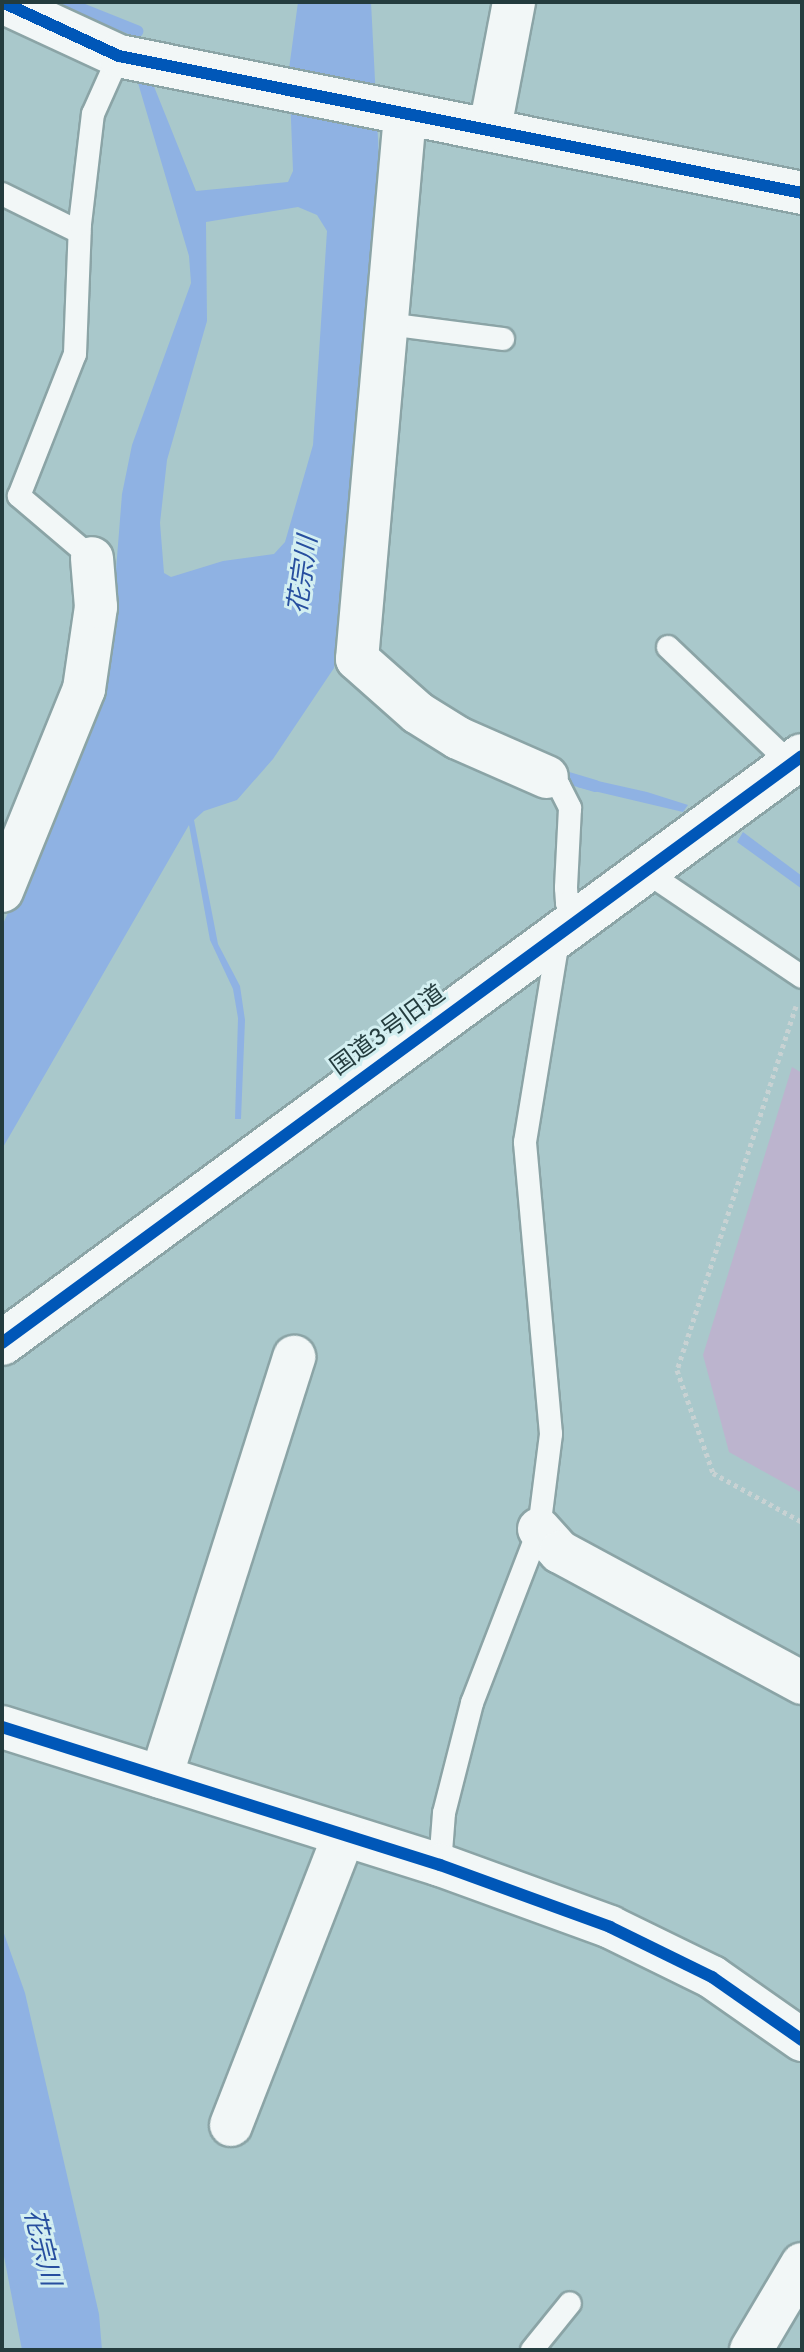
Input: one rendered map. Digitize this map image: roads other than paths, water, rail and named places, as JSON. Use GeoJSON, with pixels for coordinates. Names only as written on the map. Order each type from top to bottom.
{"type":"FeatureCollection","features":[{"type":"Feature","properties":{"kind":"street"},"geometry":{"type":"LineString","coordinates":[[2,2],[119,56],[802,193]]}},
{"type":"Feature","properties":{"kind":"street"},"geometry":{"type":"LineString","coordinates":[[490,128],[514,2]]}},
{"type":"Feature","properties":{"kind":"street"},"geometry":{"type":"LineString","coordinates":[[402,115],[388,324],[357,659],[418,713],[458,738],[547,777]]}},
{"type":"Feature","properties":{"kind":"street"},"geometry":{"type":"LineString","coordinates":[[2,891],[84,689],[96,607],[92,558]]}},
{"type":"Feature","properties":{"kind":"street","name":"国道3号旧道"},"geometry":{"type":"LineString","coordinates":[[2,1343],[796,760]]}},
{"type":"Feature","properties":{"kind":"street"},"geometry":{"type":"LineString","coordinates":[[161,1777],[294,1357]]}},
{"type":"Feature","properties":{"kind":"street"},"geometry":{"type":"LineString","coordinates":[[539,1529],[560,1552],[802,1683]]}},
{"type":"Feature","properties":{"kind":"street"},"geometry":{"type":"LineString","coordinates":[[2,1727],[440,1865],[610,1927],[712,1977],[802,2040]]}},
{"type":"Feature","properties":{"kind":"street"},"geometry":{"type":"LineString","coordinates":[[231,2125],[344,1835]]}},
{"type":"Feature","properties":{"kind":"street"},"geometry":{"type":"LineString","coordinates":[[751,2350],[802,2264]]}},
{"type":"Feature","properties":{"kind":"lane"},"geometry":{"type":"LineString","coordinates":[[92,558],[10,490],[75,354],[79,232],[93,114],[119,56]]}},
{"type":"Feature","properties":{"kind":"lane"},"geometry":{"type":"LineString","coordinates":[[2,194],[79,232]]}},
{"type":"Feature","properties":{"kind":"lane"},"geometry":{"type":"LineString","coordinates":[[388,324],[503,339]]}},
{"type":"Feature","properties":{"kind":"lane"},"geometry":{"type":"LineString","coordinates":[[668,647],[796,760]]}},
{"type":"Feature","properties":{"kind":"lane"},"geometry":{"type":"LineString","coordinates":[[440,1865],[444,1813],[472,1703],[539,1529],[551,1434],[525,1142],[568,927],[566,888],[570,808],[559,786],[547,777]]}},
{"type":"Feature","properties":{"kind":"lane"},"geometry":{"type":"LineString","coordinates":[[645,871],[802,977]]}},
{"type":"Feature","properties":{"kind":"lane"},"geometry":{"type":"LineString","coordinates":[[532,2350],[570,2303]]}},
{"type":"Feature","properties":{"kind":"water","name":"花宗川"},"geometry":{"type":"Polygon","coordinates":[[[298,2],[371,2],[379,159],[360,480],[334,668],[273,759],[237,800],[204,811],[194,820],[218,944],[240,986],[245,1020],[241,1119],[235,1119],[238,1018],[233,989],[210,940],[189,825],[2,1149],[2,926],[85,744],[109,659],[122,494],[132,445],[191,283],[189,256],[138,83],[151,79],[196,191],[288,182],[293,171],[289,69],[298,2]],[[298,207],[206,222],[207,321],[167,460],[160,523],[164,573],[171,577],[223,561],[274,554],[285,542],[313,445],[327,231],[317,215],[298,207]]]}},
{"type":"Feature","properties":{"kind":"water"},"geometry":{"type":"Polygon","coordinates":[[[580,777],[688,805],[683,812],[577,787],[580,777]]]}},
{"type":"Feature","properties":{"kind":"water"},"geometry":{"type":"Polygon","coordinates":[[[743,832],[802,876],[802,889],[737,842],[743,832]]]}},
{"type":"Feature","properties":{"kind":"water","name":"花宗川"},"geometry":{"type":"Polygon","coordinates":[[[2,1928],[25,1993],[99,2314],[102,2350],[22,2350],[2,2246],[2,1928]]]}},
{"type":"Feature","properties":{"kind":"waterway"},"geometry":{"type":"LineString","coordinates":[[64,2],[137,31]]}},
{"type":"Feature","properties":{"kind":"waterway"},"geometry":{"type":"LineString","coordinates":[[555,774],[595,786]]}}]}
